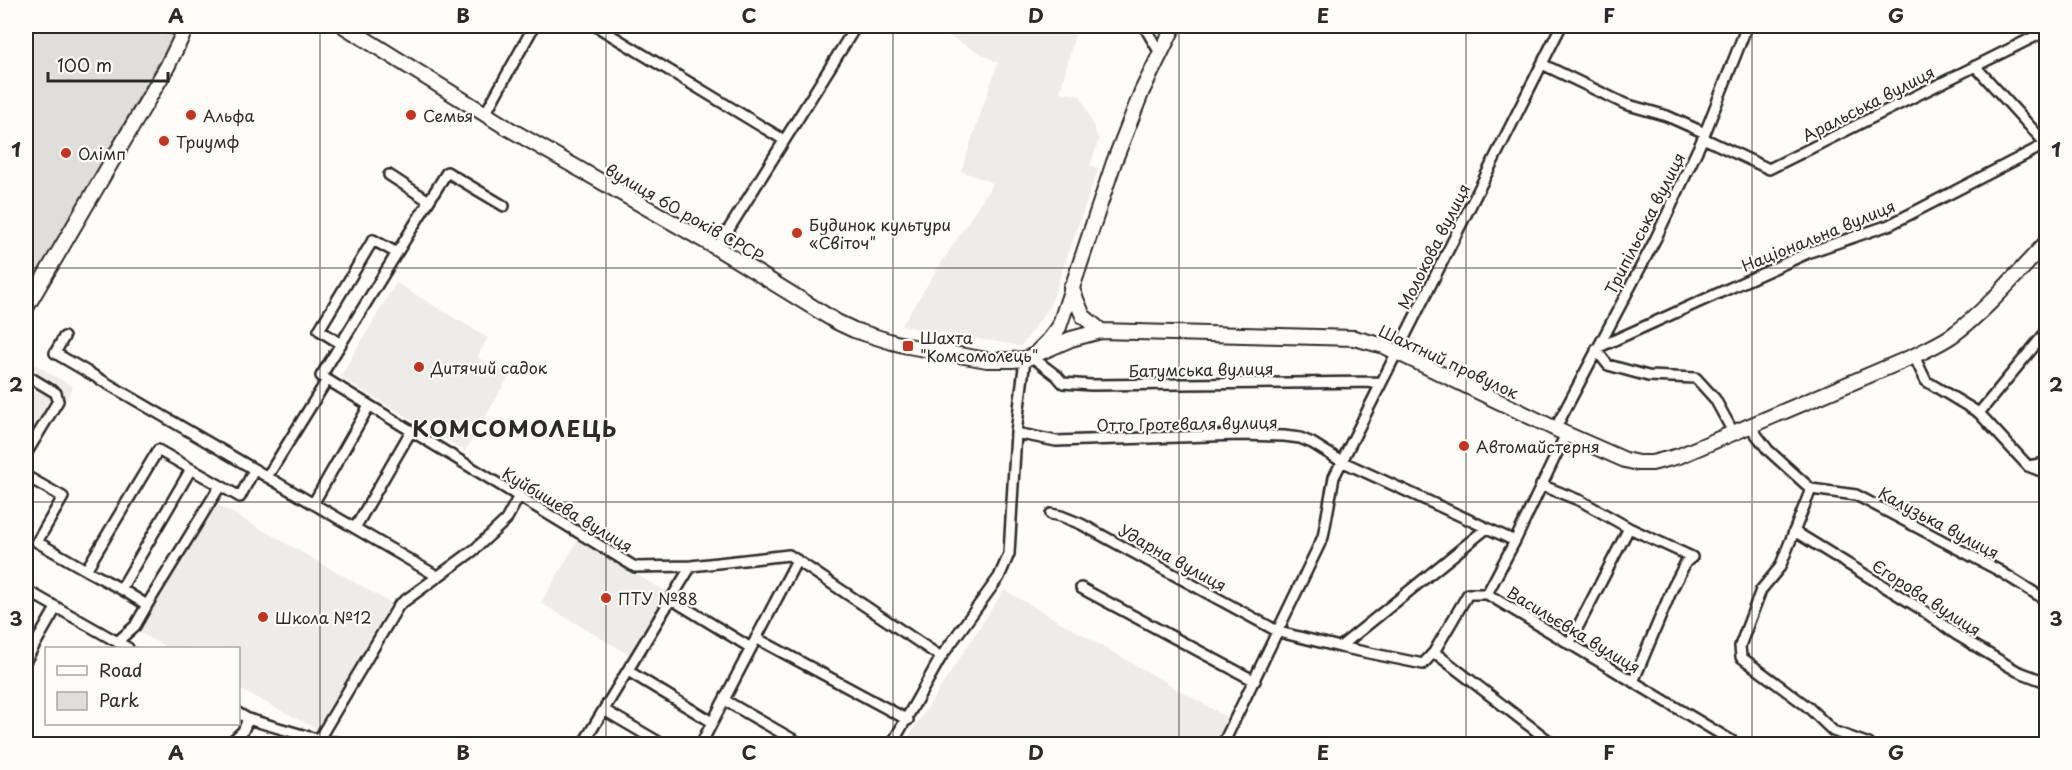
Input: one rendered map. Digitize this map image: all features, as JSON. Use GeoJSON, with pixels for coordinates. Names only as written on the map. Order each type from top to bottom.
{"type":"FeatureCollection","features":[{"type":"Feature","properties":{"kind":"street"},"geometry":{"type":"LineString","coordinates":[[26,308],[166,67],[186,28],[159,26]]}},
{"type":"Feature","properties":{"kind":"street","name":"вулиця 60 років СРСР"},"geometry":{"type":"LineString","coordinates":[[344,26],[485,114],[717,248],[837,322],[872,337],[900,344],[987,360],[1028,358]]}},
{"type":"Feature","properties":{"kind":"street"},"geometry":{"type":"LineString","coordinates":[[485,114],[534,26]]}},
{"type":"Feature","properties":{"kind":"street"},"geometry":{"type":"LineString","coordinates":[[596,26],[784,140]]}},
{"type":"Feature","properties":{"kind":"street"},"geometry":{"type":"LineString","coordinates":[[717,248],[854,29],[841,26]]}},
{"type":"Feature","properties":{"kind":"street"},"geometry":{"type":"LineString","coordinates":[[1144,26],[1160,53]]}},
{"type":"Feature","properties":{"kind":"street"},"geometry":{"type":"LineString","coordinates":[[892,744],[908,720],[941,657],[999,577],[1010,554],[1016,433],[1028,358],[1050,339],[1059,327],[1114,162],[1142,90],[1174,26]]}},
{"type":"Feature","properties":{"kind":"street","name":"Молокова вулиця"},"geometry":{"type":"LineString","coordinates":[[1223,744],[1323,537],[1334,477],[1341,461],[1561,26]]}},
{"type":"Feature","properties":{"kind":"street","name":"Трипільська вулиця"},"geometry":{"type":"LineString","coordinates":[[1560,432],[1597,349],[1654,240],[1704,135],[1747,26]]}},
{"type":"Feature","properties":{"kind":"street","name":"Аральська вулиця"},"geometry":{"type":"LineString","coordinates":[[1704,135],[1768,169],[2046,31]]}},
{"type":"Feature","properties":{"kind":"street"},"geometry":{"type":"LineString","coordinates":[[1542,64],[1625,104],[1667,117],[1704,135]]}},
{"type":"Feature","properties":{"kind":"street"},"geometry":{"type":"LineString","coordinates":[[1975,66],[2046,144]]}},
{"type":"Feature","properties":{"kind":"street","name":"Національна вулиця"},"geometry":{"type":"LineString","coordinates":[[1597,349],[1810,252],[1889,225],[2046,144]]}},
{"type":"Feature","properties":{"kind":"street"},"geometry":{"type":"LineString","coordinates":[[267,477],[341,344],[447,172],[504,206]]}},
{"type":"Feature","properties":{"kind":"street"},"geometry":{"type":"LineString","coordinates":[[389,175],[429,201]]}},
{"type":"Feature","properties":{"kind":"street"},"geometry":{"type":"LineString","coordinates":[[341,344],[319,330],[373,240],[396,253]]}},
{"type":"Feature","properties":{"kind":"street","name":"Шахтний провулок"},"geometry":{"type":"LineString","coordinates":[[1028,358],[1071,339],[1101,331],[1338,336],[1368,341],[1396,352],[1560,432],[1625,460],[1652,463],[1679,456],[1914,356],[1952,335],[1978,315],[2046,243]]}},
{"type":"Feature","properties":{"kind":"street"},"geometry":{"type":"LineString","coordinates":[[1071,287],[1083,316],[1101,331]]}},
{"type":"Feature","properties":{"kind":"street"},"geometry":{"type":"LineString","coordinates":[[1979,413],[2046,332]]}},
{"type":"Feature","properties":{"kind":"street"},"geometry":{"type":"LineString","coordinates":[[64,337],[55,353],[437,576]]}},
{"type":"Feature","properties":{"kind":"street"},"geometry":{"type":"LineString","coordinates":[[1597,349],[1608,365],[1648,376],[1696,378],[1715,399],[1733,432]]}},
{"type":"Feature","properties":{"kind":"street"},"geometry":{"type":"LineString","coordinates":[[1914,356],[1926,381],[1979,413],[2028,466],[2046,473]]}},
{"type":"Feature","properties":{"kind":"street","name":"Батумська вулиця"},"geometry":{"type":"LineString","coordinates":[[1028,358],[1057,376],[1063,383],[1072,384],[1381,382]]}},
{"type":"Feature","properties":{"kind":"street"},"geometry":{"type":"LineString","coordinates":[[26,375],[56,393],[58,401],[26,454]]}},
{"type":"Feature","properties":{"kind":"street","name":"Куйбишева вулиця"},"geometry":{"type":"LineString","coordinates":[[324,378],[636,567],[692,566],[789,555],[941,657]]}},
{"type":"Feature","properties":{"kind":"street"},"geometry":{"type":"LineString","coordinates":[[313,504],[369,406]]}},
{"type":"Feature","properties":{"kind":"street"},"geometry":{"type":"LineString","coordinates":[[1749,425],[1768,450],[1811,489],[1780,567],[1761,590],[1740,646],[1742,657],[1808,707],[1833,731],[1869,744]]}},
{"type":"Feature","properties":{"kind":"street"},"geometry":{"type":"LineString","coordinates":[[356,528],[411,431]]}},
{"type":"Feature","properties":{"kind":"street","name":"Васильєвка вулиця"},"geometry":{"type":"LineString","coordinates":[[1560,432],[1541,485],[1515,541],[1486,594],[1737,744]]}},
{"type":"Feature","properties":{"kind":"street","name":"Отто Гротеваля вулиця"},"geometry":{"type":"LineString","coordinates":[[1016,433],[1056,441],[1284,436],[1300,438],[1341,461],[1515,541]]}},
{"type":"Feature","properties":{"kind":"street"},"geometry":{"type":"LineString","coordinates":[[86,570],[158,450],[240,497],[254,470]]}},
{"type":"Feature","properties":{"kind":"street"},"geometry":{"type":"LineString","coordinates":[[2028,466],[2046,463]]}},
{"type":"Feature","properties":{"kind":"street"},"geometry":{"type":"LineString","coordinates":[[121,589],[192,469]]}},
{"type":"Feature","properties":{"kind":"street"},"geometry":{"type":"LineString","coordinates":[[26,476],[63,497],[37,542],[147,605]]}},
{"type":"Feature","properties":{"kind":"street"},"geometry":{"type":"LineString","coordinates":[[1541,485],[1581,501],[1629,528],[1692,557],[1686,562],[1673,586],[1633,682]]}},
{"type":"Feature","properties":{"kind":"street"},"geometry":{"type":"LineString","coordinates":[[117,642],[135,626],[220,486]]}},
{"type":"Feature","properties":{"kind":"street","name":"Калузька вулиця"},"geometry":{"type":"LineString","coordinates":[[1811,489],[1856,495],[1998,570],[2046,600]]}},
{"type":"Feature","properties":{"kind":"street"},"geometry":{"type":"LineString","coordinates":[[318,742],[399,605],[474,550],[506,520],[519,496]]}},
{"type":"Feature","properties":{"kind":"street","name":"Ударна вулиця"},"geometry":{"type":"LineString","coordinates":[[1052,514],[1081,524],[1279,632],[1423,664],[1434,652]]}},
{"type":"Feature","properties":{"kind":"street"},"geometry":{"type":"LineString","coordinates":[[1340,647],[1487,528]]}},
{"type":"Feature","properties":{"kind":"street"},"geometry":{"type":"LineString","coordinates":[[1569,644],[1629,528]]}},
{"type":"Feature","properties":{"kind":"street","name":"Єгорова вулиця"},"geometry":{"type":"LineString","coordinates":[[1794,531],[2017,671],[2046,682]]}},
{"type":"Feature","properties":{"kind":"street"},"geometry":{"type":"LineString","coordinates":[[701,744],[797,560]]}},
{"type":"Feature","properties":{"kind":"street"},"geometry":{"type":"LineString","coordinates":[[584,744],[692,566]]}},
{"type":"Feature","properties":{"kind":"street"},"geometry":{"type":"LineString","coordinates":[[1081,588],[1255,681]]}},
{"type":"Feature","properties":{"kind":"street"},"geometry":{"type":"LineString","coordinates":[[26,590],[126,647]]}},
{"type":"Feature","properties":{"kind":"street"},"geometry":{"type":"LineString","coordinates":[[1486,594],[1468,594],[1434,652],[1553,744]]}},
{"type":"Feature","properties":{"kind":"street"},"geometry":{"type":"LineString","coordinates":[[671,599],[751,648]]}},
{"type":"Feature","properties":{"kind":"street"},"geometry":{"type":"LineString","coordinates":[[26,660],[56,608]]}},
{"type":"Feature","properties":{"kind":"street"},"geometry":{"type":"LineString","coordinates":[[756,638],[908,720]]}},
{"type":"Feature","properties":{"kind":"street"},"geometry":{"type":"LineString","coordinates":[[628,671],[712,722]]}},
{"type":"Feature","properties":{"kind":"street"},"geometry":{"type":"LineString","coordinates":[[724,700],[801,744]]}},
{"type":"Feature","properties":{"kind":"street"},"geometry":{"type":"LineString","coordinates":[[604,710],[662,744]]}},
{"type":"Feature","properties":{"kind":"street"},"geometry":{"type":"LineString","coordinates":[[240,715],[318,742],[348,744]]}},
{"type":"Feature","properties":{"kind":"street"},"geometry":{"type":"LineString","coordinates":[[229,744],[243,731],[248,719]]}},
{"type":"Feature","properties":{"kind":"shaded area"},"geometry":{"type":"Polygon","coordinates":[[[931,26],[1072,26],[1069,33],[1075,34],[1060,92],[1081,96],[1099,140],[1090,165],[1098,169],[1049,308],[1021,346],[901,326],[993,183],[961,171],[998,63],[931,26]]]}},
{"type":"Feature","properties":{"kind":"shaded area","name":"Дитячий садок"},"geometry":{"type":"Polygon","coordinates":[[[396,283],[488,338],[477,357],[509,376],[465,451],[340,377],[396,283]]]}},
{"type":"Feature","properties":{"kind":"shaded area"},"geometry":{"type":"Polygon","coordinates":[[[26,359],[73,387],[26,469],[26,359]]]}},
{"type":"Feature","properties":{"kind":"shaded area","name":"Школа №12"},"geometry":{"type":"Polygon","coordinates":[[[213,502],[391,603],[317,729],[240,690],[240,647],[166,647],[135,630],[213,502]]]}},
{"type":"Feature","properties":{"kind":"shaded area","name":"ПТУ №88"},"geometry":{"type":"Polygon","coordinates":[[[578,540],[670,594],[633,657],[541,603],[578,540]]]}},
{"type":"Feature","properties":{"kind":"shaded area"},"geometry":{"type":"Polygon","coordinates":[[[1004,590],[1228,718],[1217,744],[904,744],[1004,590]]]}},
{"type":"Feature","properties":{"kind":"green space","name":"Олімп"},"geometry":{"type":"Polygon","coordinates":[[[26,26],[147,26],[164,28],[176,33],[26,294],[26,26]]]}},
{"type":"Feature","properties":{"kind":"place","name":"Альфа"},"geometry":{"type":"Point","coordinates":[191,115]}},
{"type":"Feature","properties":{"kind":"place","name":"Семья"},"geometry":{"type":"Point","coordinates":[411,115]}},
{"type":"Feature","properties":{"kind":"place","name":"Триумф"},"geometry":{"type":"Point","coordinates":[164,141]}},
{"type":"Feature","properties":{"kind":"place","name":"Олімп"},"geometry":{"type":"Point","coordinates":[66,153]}},
{"type":"Feature","properties":{"kind":"place","name":"Будинок культури «Світоч\""},"geometry":{"type":"Point","coordinates":[797,233]}},
{"type":"Feature","properties":{"kind":"place","name":"Шахта \"Комсомолець\""},"geometry":{"type":"Point","coordinates":[908,346]}},
{"type":"Feature","properties":{"kind":"place","name":"Дитячий садок"},"geometry":{"type":"Point","coordinates":[419,367]}},
{"type":"Feature","properties":{"kind":"place","name":"Автомайстерня"},"geometry":{"type":"Point","coordinates":[1464,446]}},
{"type":"Feature","properties":{"kind":"place","name":"ПТУ №88"},"geometry":{"type":"Point","coordinates":[606,598]}},
{"type":"Feature","properties":{"kind":"place","name":"Школа №12"},"geometry":{"type":"Point","coordinates":[263,617]}},
{"type":"Feature","properties":{"kind":"district","name":"КОМСОМОЛЕЦЬ"},"geometry":{"type":"Point","coordinates":[515,427]}}]}
